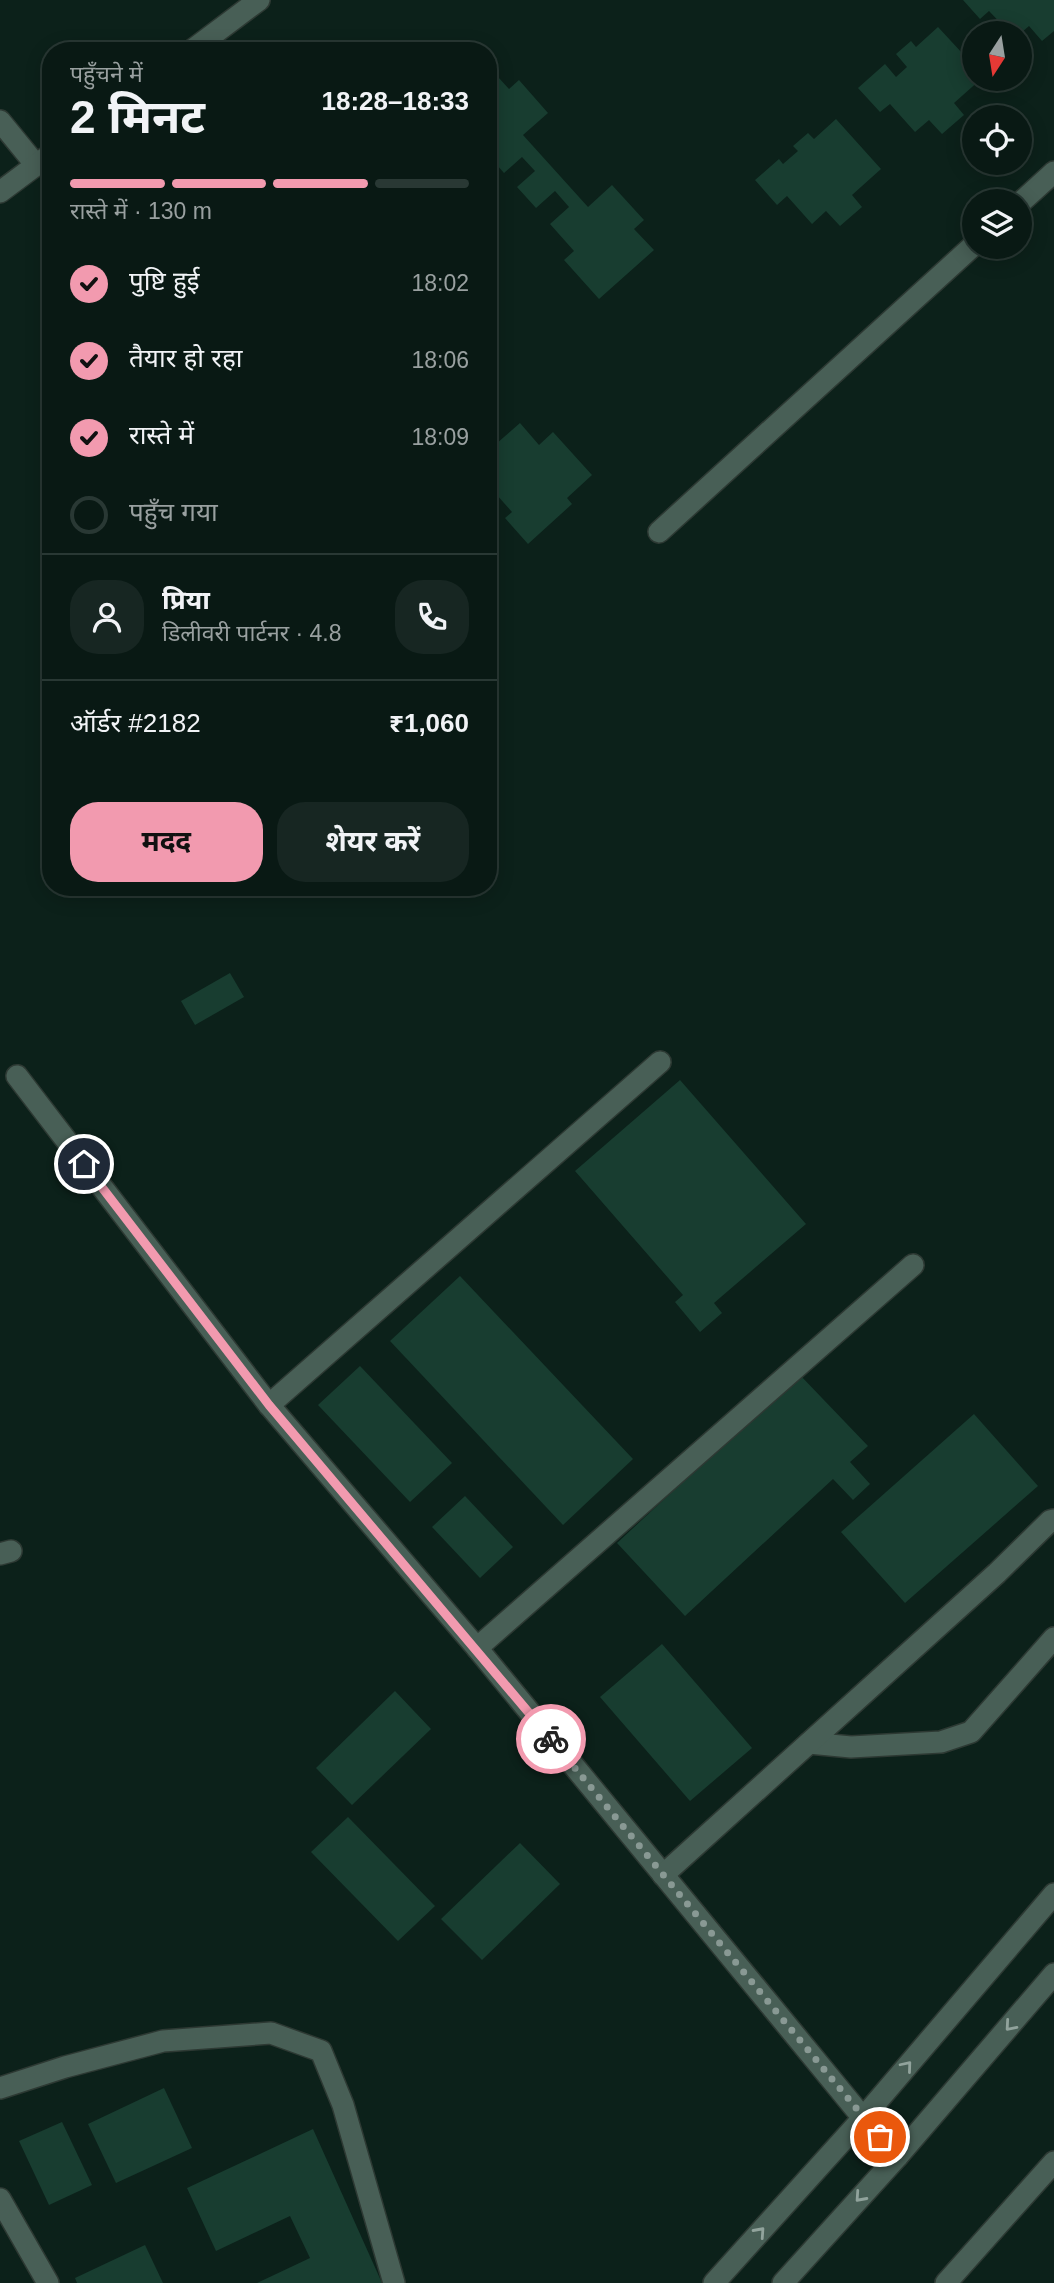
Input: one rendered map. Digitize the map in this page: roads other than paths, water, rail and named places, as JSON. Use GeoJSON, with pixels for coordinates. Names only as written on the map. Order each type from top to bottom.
{"type":"FeatureCollection","features":[{"type":"Feature","properties":{"kind":"street"},"geometry":{"type":"LineString","coordinates":[[203,42],[260,0]]}},
{"type":"Feature","properties":{"kind":"street"},"geometry":{"type":"LineString","coordinates":[[0,121],[42,158]]}},
{"type":"Feature","properties":{"kind":"street"},"geometry":{"type":"LineString","coordinates":[[0,192],[42,160]]}},
{"type":"Feature","properties":{"kind":"street"},"geometry":{"type":"LineString","coordinates":[[1032,192],[1054,172]]}},
{"type":"Feature","properties":{"kind":"street"},"geometry":{"type":"LineString","coordinates":[[659,532],[962,256]]}},
{"type":"Feature","properties":{"kind":"street"},"geometry":{"type":"LineString","coordinates":[[269,1405],[660,1062]]}},
{"type":"Feature","properties":{"kind":"street"},"geometry":{"type":"LineString","coordinates":[[17,1076],[269,1405],[477,1648],[863,2118],[898,2156]]}},
{"type":"Feature","properties":{"kind":"street"},"geometry":{"type":"LineString","coordinates":[[477,1648],[913,1265]]}},
{"type":"Feature","properties":{"kind":"street"},"geometry":{"type":"LineString","coordinates":[[663,1875],[1054,1520]]}},
{"type":"Feature","properties":{"kind":"street"},"geometry":{"type":"LineString","coordinates":[[809,1743],[851,1747],[941,1742],[971,1732],[1054,1638]]}},
{"type":"Feature","properties":{"kind":"street"},"geometry":{"type":"LineString","coordinates":[[714,2283],[863,2118],[1054,1894]]}},
{"type":"Feature","properties":{"kind":"street"},"geometry":{"type":"LineString","coordinates":[[783,2283],[898,2156],[1054,1974]]}},
{"type":"Feature","properties":{"kind":"street"},"geometry":{"type":"LineString","coordinates":[[0,2088],[65,2067],[163,2041],[271,2033],[321,2051],[343,2105],[394,2283]]}},
{"type":"Feature","properties":{"kind":"street"},"geometry":{"type":"LineString","coordinates":[[946,2283],[1054,2162]]}},
{"type":"Feature","properties":{"kind":"street"},"geometry":{"type":"LineString","coordinates":[[0,2199],[48,2283]]}}]}
